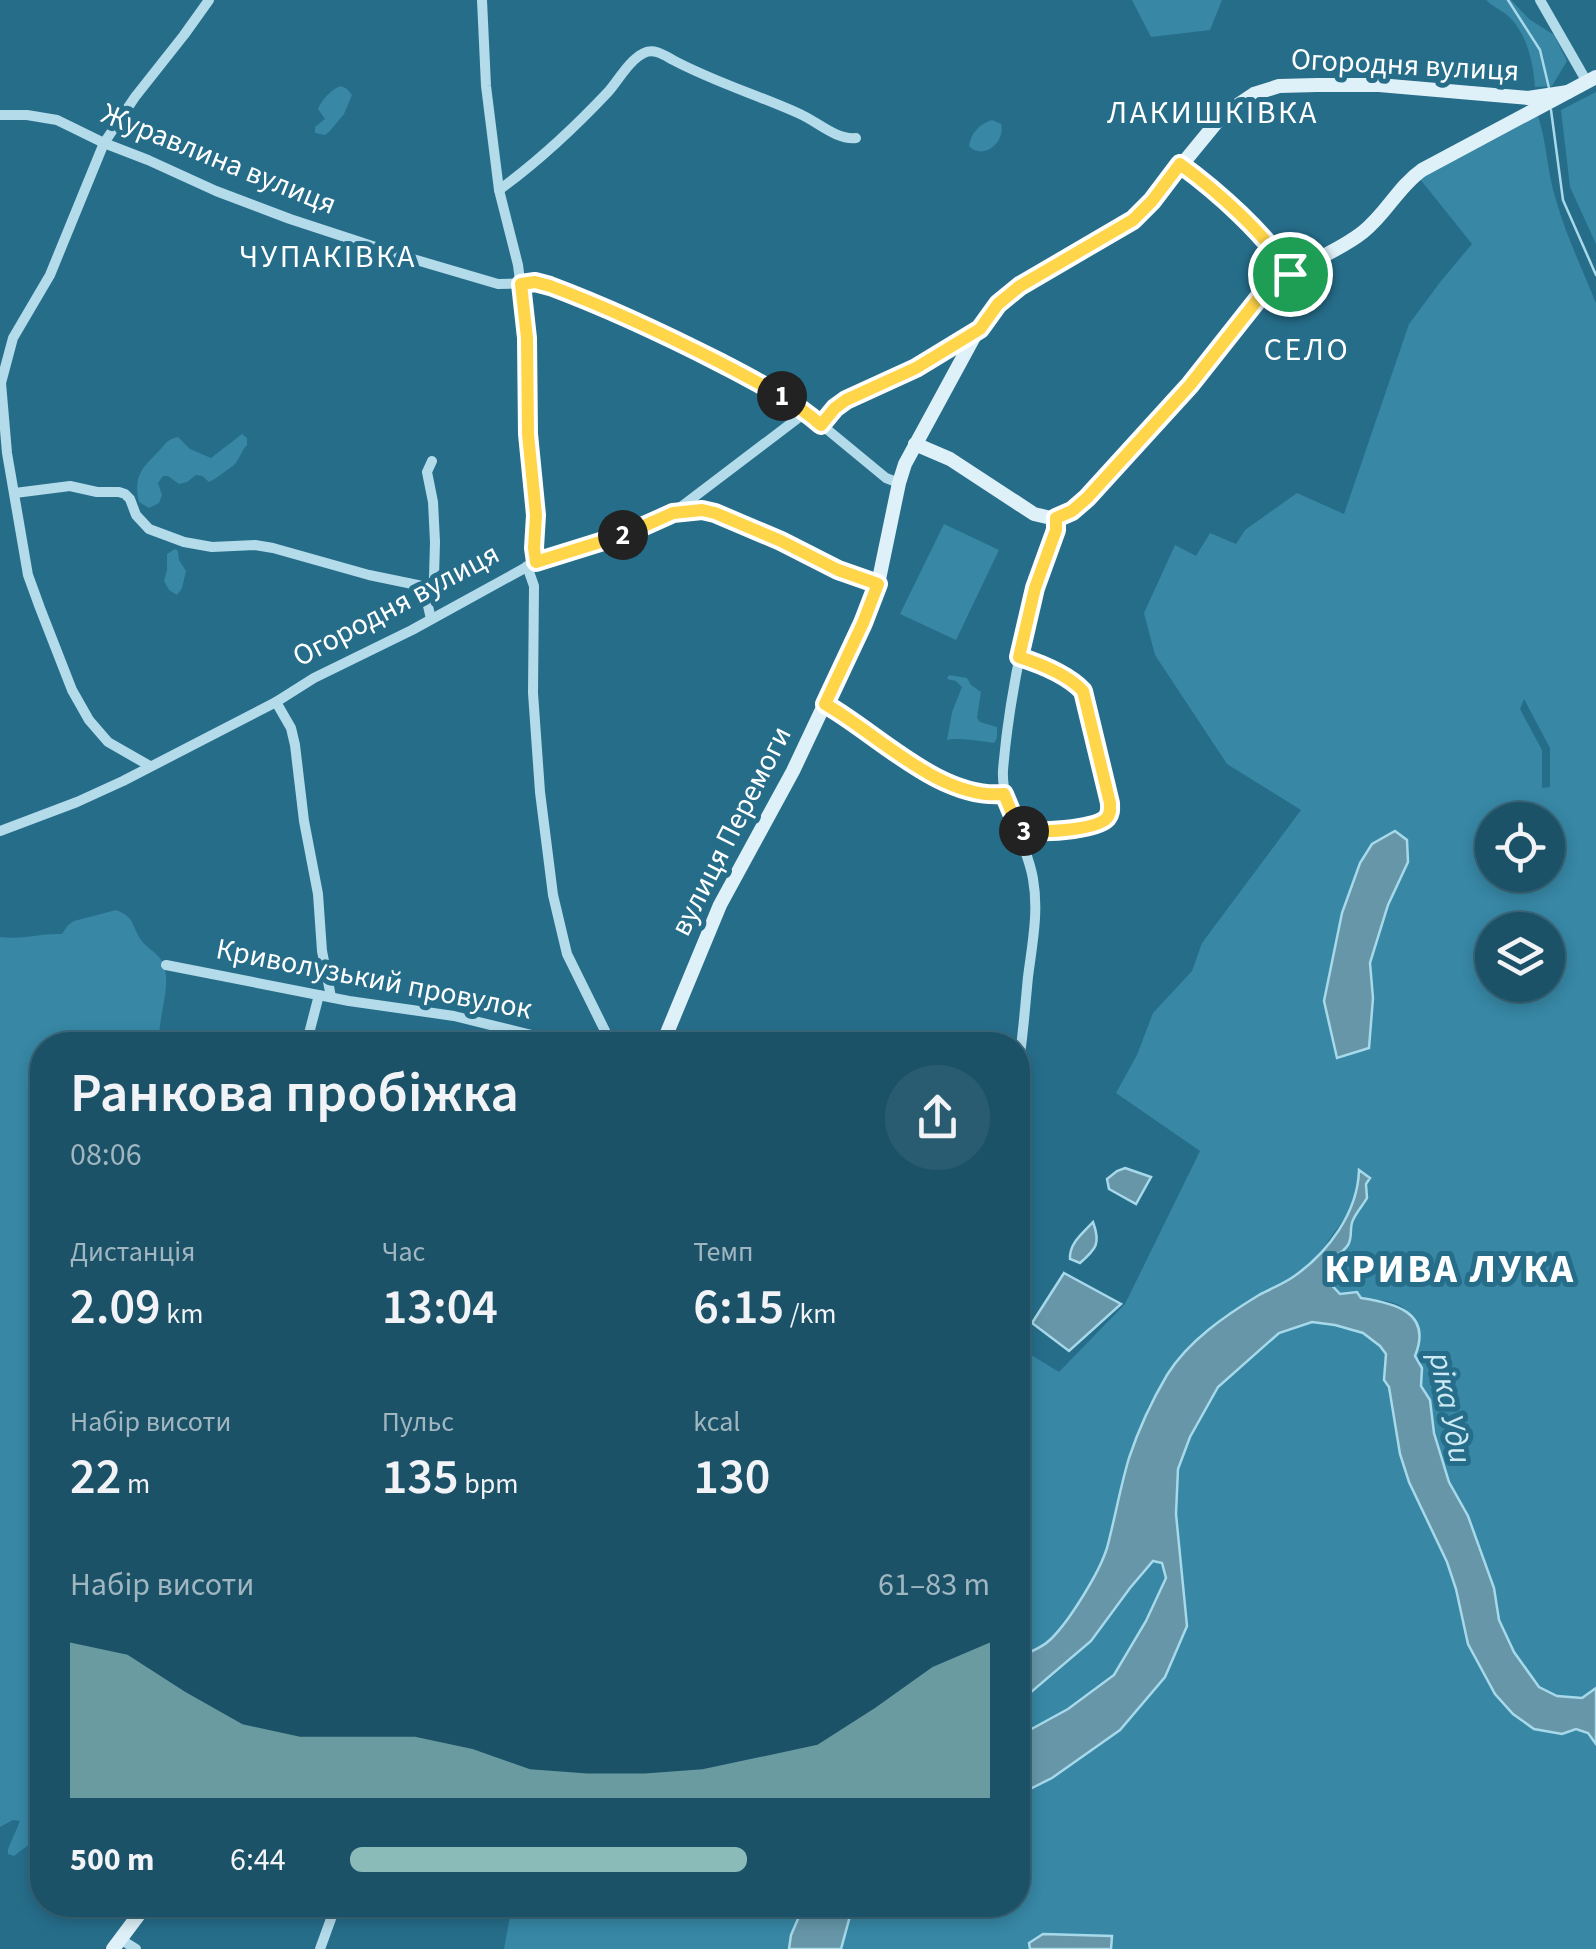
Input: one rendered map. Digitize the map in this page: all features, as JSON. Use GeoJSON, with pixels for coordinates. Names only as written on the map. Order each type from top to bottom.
{"type":"FeatureCollection","features":[{"type":"Feature","properties":{"kind":"street"},"geometry":{"type":"LineString","coordinates":[[150,766],[117,748],[88,720],[72,690],[28,575],[5,439],[2,376],[13,338],[50,275],[104,143],[209,0]]}},
{"type":"Feature","properties":{"kind":"street"},"geometry":{"type":"LineString","coordinates":[[482,0],[486,86],[499,190],[521,284],[527,338],[528,434],[536,515],[532,564],[533,693],[540,792],[553,895],[567,954],[606,1032]]}},
{"type":"Feature","properties":{"kind":"street"},"geometry":{"type":"LineString","coordinates":[[916,444],[950,459],[1024,509],[1056,518],[1072,511],[1190,385],[1262,294],[1360,234],[1377,220],[1408,181],[1429,165],[1591,79],[1540,0]]}},
{"type":"Feature","properties":{"kind":"street"},"geometry":{"type":"LineString","coordinates":[[499,190],[551,147],[646,52],[659,53],[716,82],[796,112],[841,136],[856,138]]}},
{"type":"Feature","properties":{"kind":"street","name":"Огородня вулиця"},"geometry":{"type":"LineString","coordinates":[[821,425],[846,400],[916,368],[980,329],[998,304],[1020,286],[1133,220],[1205,135],[1230,110],[1254,94],[1273,87],[1318,84],[1528,98],[1568,92]]}},
{"type":"Feature","properties":{"kind":"street","name":"Журавлина вулиця"},"geometry":{"type":"LineString","coordinates":[[0,115],[56,120],[216,191],[290,219],[481,280],[544,284],[627,318],[780,394],[881,474],[898,483]]}},
{"type":"Feature","properties":{"kind":"street"},"geometry":{"type":"LineString","coordinates":[[1180,164],[1276,251],[1290,274]]}},
{"type":"Feature","properties":{"kind":"street","name":"вулиця Перемоги"},"geometry":{"type":"LineString","coordinates":[[667,1032],[720,905],[793,772],[863,623],[878,584],[898,483],[980,329]]}},
{"type":"Feature","properties":{"kind":"street","name":"Огородня вулиця"},"geometry":{"type":"LineString","coordinates":[[0,832],[101,792],[532,564],[626,534],[673,513],[806,412]]}},
{"type":"Feature","properties":{"kind":"street"},"geometry":{"type":"LineString","coordinates":[[432,461],[428,465],[434,520],[434,570],[428,606],[432,619]]}},
{"type":"Feature","properties":{"kind":"street"},"geometry":{"type":"LineString","coordinates":[[15,493],[70,486],[119,492],[130,500],[136,515],[149,529],[184,542],[212,547],[273,548],[432,588]]}},
{"type":"Feature","properties":{"kind":"street"},"geometry":{"type":"LineString","coordinates":[[673,513],[715,513],[838,570],[878,584]]}},
{"type":"Feature","properties":{"kind":"street"},"geometry":{"type":"LineString","coordinates":[[1022,1032],[1036,910],[1032,873],[1002,780],[1019,657],[1035,588],[1056,530],[1056,518]]}},
{"type":"Feature","properties":{"kind":"street"},"geometry":{"type":"LineString","coordinates":[[1019,657],[1048,668],[1083,691],[1110,808],[1109,816],[1089,825],[1044,832],[1019,830]]}},
{"type":"Feature","properties":{"kind":"street"},"geometry":{"type":"LineString","coordinates":[[276,702],[291,728],[295,745],[318,894],[325,996],[311,1032]]}},
{"type":"Feature","properties":{"kind":"street"},"geometry":{"type":"LineString","coordinates":[[825,704],[896,754],[939,778],[981,795],[1004,794]]}},
{"type":"Feature","properties":{"kind":"street","name":"Криволузький провулок"},"geometry":{"type":"LineString","coordinates":[[166,966],[454,1016],[519,1032]]}},
{"type":"Feature","properties":{"kind":"street"},"geometry":{"type":"LineString","coordinates":[[136,1949],[116,1944],[137,1917]]}},
{"type":"Feature","properties":{"kind":"street"},"geometry":{"type":"LineString","coordinates":[[320,1949],[332,1917]]}},
{"type":"Feature","properties":{"kind":"shaded area"},"geometry":{"type":"Polygon","coordinates":[[[1132,0],[1222,0],[1210,30],[1151,37],[1132,0]]]}},
{"type":"Feature","properties":{"kind":"shaded area"},"geometry":{"type":"Polygon","coordinates":[[[1486,0],[1511,0],[1529,19],[1554,35],[1567,61],[1552,86],[1535,87],[1530,57],[1519,29],[1486,0]]]}},
{"type":"Feature","properties":{"kind":"shaded area"},"geometry":{"type":"Polygon","coordinates":[[[341,86],[352,95],[344,114],[325,135],[315,133],[315,127],[325,119],[319,106],[341,86]]]}},
{"type":"Feature","properties":{"kind":"shaded area"},"geometry":{"type":"Polygon","coordinates":[[[1596,92],[1596,244],[1570,187],[1561,110],[1596,92]]]}},
{"type":"Feature","properties":{"kind":"shaded area"},"geometry":{"type":"Polygon","coordinates":[[[1538,116],[1560,213],[1596,303],[1596,1688],[1582,1698],[1557,1697],[1539,1687],[1514,1652],[1499,1620],[1494,1588],[1468,1516],[1449,1482],[1434,1433],[1430,1401],[1421,1386],[1422,1368],[1415,1356],[1419,1335],[1412,1316],[1392,1302],[1361,1298],[1357,1292],[1340,1294],[1325,1278],[1325,1267],[1331,1258],[1347,1247],[1351,1239],[1353,1218],[1360,1211],[1369,1182],[1360,1171],[1351,1209],[1319,1254],[1295,1276],[1204,1334],[1171,1369],[1148,1407],[1129,1459],[1105,1552],[1082,1598],[1050,1640],[1030,1653],[1030,1354],[1059,1372],[1125,1304],[1200,1151],[1116,1093],[1137,1055],[1153,1013],[1192,971],[1202,943],[1301,810],[1227,764],[1155,655],[1144,613],[1175,545],[1196,556],[1210,533],[1236,544],[1245,530],[1297,493],[1344,514],[1409,324],[1472,244],[1420,179],[1434,162],[1489,142],[1538,116]],[[1524,699],[1520,709],[1542,750],[1542,788],[1550,787],[1550,748],[1524,699]],[[1395,831],[1372,844],[1360,863],[1370,963],[1388,905],[1408,862],[1395,831]]]}},
{"type":"Feature","properties":{"kind":"shaded area"},"geometry":{"type":"Polygon","coordinates":[[[992,120],[1001,124],[997,143],[981,151],[969,146],[974,133],[992,120]]]}},
{"type":"Feature","properties":{"kind":"shaded area"},"geometry":{"type":"Polygon","coordinates":[[[242,434],[247,445],[238,460],[214,479],[209,482],[196,475],[179,484],[163,476],[158,483],[162,495],[159,503],[149,508],[139,502],[140,473],[169,440],[178,437],[190,449],[211,458],[242,434]]]}},
{"type":"Feature","properties":{"kind":"shaded area"},"geometry":{"type":"Polygon","coordinates":[[[944,524],[999,550],[956,640],[900,614],[944,524]]]}},
{"type":"Feature","properties":{"kind":"shaded area"},"geometry":{"type":"Polygon","coordinates":[[[175,549],[186,571],[177,595],[164,581],[167,554],[175,549]]]}},
{"type":"Feature","properties":{"kind":"shaded area"},"geometry":{"type":"Polygon","coordinates":[[[949,675],[967,678],[981,692],[977,718],[997,727],[994,743],[947,740],[962,687],[947,679],[949,675]]]}},
{"type":"Feature","properties":{"kind":"shaded area"},"geometry":{"type":"Polygon","coordinates":[[[1395,831],[1407,840],[1408,862],[1388,905],[1370,963],[1373,998],[1369,1048],[1337,1058],[1324,1001],[1342,913],[1360,863],[1372,844],[1395,831]]]}},
{"type":"Feature","properties":{"kind":"shaded area"},"geometry":{"type":"Polygon","coordinates":[[[116,910],[122,913],[159,957],[166,987],[159,1032],[30,1032],[30,1844],[14,1856],[8,1854],[8,1849],[20,1821],[0,1827],[0,937],[62,934],[74,921],[116,910]]]}},
{"type":"Feature","properties":{"kind":"shaded area"},"geometry":{"type":"Polygon","coordinates":[[[1125,1168],[1151,1177],[1136,1204],[1109,1189],[1107,1179],[1125,1168]]]}},
{"type":"Feature","properties":{"kind":"shaded area"},"geometry":{"type":"Polygon","coordinates":[[[1359,1170],[1370,1178],[1366,1184],[1367,1198],[1353,1220],[1348,1245],[1329,1261],[1325,1278],[1340,1294],[1357,1292],[1361,1298],[1397,1307],[1415,1320],[1419,1341],[1415,1356],[1422,1368],[1421,1386],[1430,1400],[1434,1433],[1449,1482],[1468,1516],[1494,1588],[1499,1620],[1514,1652],[1539,1687],[1557,1696],[1582,1698],[1596,1688],[1596,1744],[1588,1733],[1576,1729],[1562,1734],[1534,1729],[1495,1694],[1468,1644],[1447,1562],[1400,1454],[1389,1387],[1384,1380],[1386,1354],[1363,1333],[1312,1322],[1279,1333],[1218,1387],[1190,1437],[1178,1469],[1176,1514],[1187,1626],[1165,1677],[1120,1730],[1030,1789],[1030,1730],[1068,1709],[1114,1675],[1166,1578],[1162,1563],[1153,1561],[1091,1641],[1030,1693],[1030,1652],[1059,1631],[1098,1570],[1129,1458],[1161,1385],[1186,1351],[1208,1330],[1293,1277],[1318,1256],[1347,1216],[1359,1170]]]}},
{"type":"Feature","properties":{"kind":"shaded area"},"geometry":{"type":"Polygon","coordinates":[[[1093,1222],[1097,1241],[1093,1250],[1080,1263],[1070,1259],[1074,1243],[1093,1222]]]}},
{"type":"Feature","properties":{"kind":"shaded area"},"geometry":{"type":"Polygon","coordinates":[[[1064,1273],[1121,1304],[1069,1351],[1032,1323],[1064,1273]]]}},
{"type":"Feature","properties":{"kind":"shaded area"},"geometry":{"type":"Polygon","coordinates":[[[1312,1322],[1343,1327],[1375,1340],[1382,1347],[1387,1364],[1384,1380],[1389,1387],[1400,1454],[1447,1562],[1468,1644],[1495,1694],[1562,1734],[1582,1732],[1596,1744],[1596,1949],[841,1949],[850,1917],[1030,1917],[1030,1693],[1153,1561],[1176,1514],[1178,1469],[1190,1437],[1218,1387],[1279,1333],[1312,1322]]]}},
{"type":"Feature","properties":{"kind":"shaded area"},"geometry":{"type":"Polygon","coordinates":[[[510,1917],[799,1917],[789,1949],[504,1949],[510,1917]]]}},
{"type":"Feature","properties":{"kind":"shaded area"},"geometry":{"type":"Polygon","coordinates":[[[799,1917],[850,1917],[841,1949],[789,1949],[799,1917]]]}},
{"type":"Feature","properties":{"kind":"shaded area"},"geometry":{"type":"Polygon","coordinates":[[[1043,1934],[1112,1936],[1111,1949],[1030,1949],[1029,1943],[1043,1934]]]}},
{"type":"Feature","properties":{"kind":"waterway"},"geometry":{"type":"LineString","coordinates":[[1508,0],[1540,50],[1549,88]]}},
{"type":"Feature","properties":{"kind":"waterway"},"geometry":{"type":"LineString","coordinates":[[1551,110],[1563,200],[1596,275]]}},
{"type":"Feature","properties":{"kind":"district","name":"ЛАКИШКІВКА"},"geometry":{"type":"Point","coordinates":[1213,113]}},
{"type":"Feature","properties":{"kind":"district","name":"ЧУПАКІВКА"},"geometry":{"type":"Point","coordinates":[328,257]}},
{"type":"Feature","properties":{"kind":"district","name":"СЕЛО"},"geometry":{"type":"Point","coordinates":[1307,350]}},
{"type":"Feature","properties":{"kind":"district","name":"КРИВА ЛУКА"},"geometry":{"type":"Point","coordinates":[1450,1269]}},
{"type":"Feature","properties":{"kind":"route"},"geometry":{"type":"LineString","coordinates":[[1180,164],[1276,251],[1290,274],[1262,294],[1190,385],[1087,498],[1056,518],[1056,530],[1035,588],[1019,657],[1048,668],[1083,691],[1110,803],[1109,816],[1101,822],[1054,832],[1019,830],[1004,794],[981,795],[939,778],[896,754],[825,704],[878,584],[702,510],[673,513],[626,534],[536,562],[527,338],[521,284],[550,286],[640,323],[767,387],[821,425],[846,400],[916,368],[980,329],[998,304],[1020,286],[1133,220],[1180,164]]}},
{"type":"Feature","properties":{"kind":"water label","name":"ріка Уди"},"geometry":{"type":"Point","coordinates":[1450,1408]}}]}
